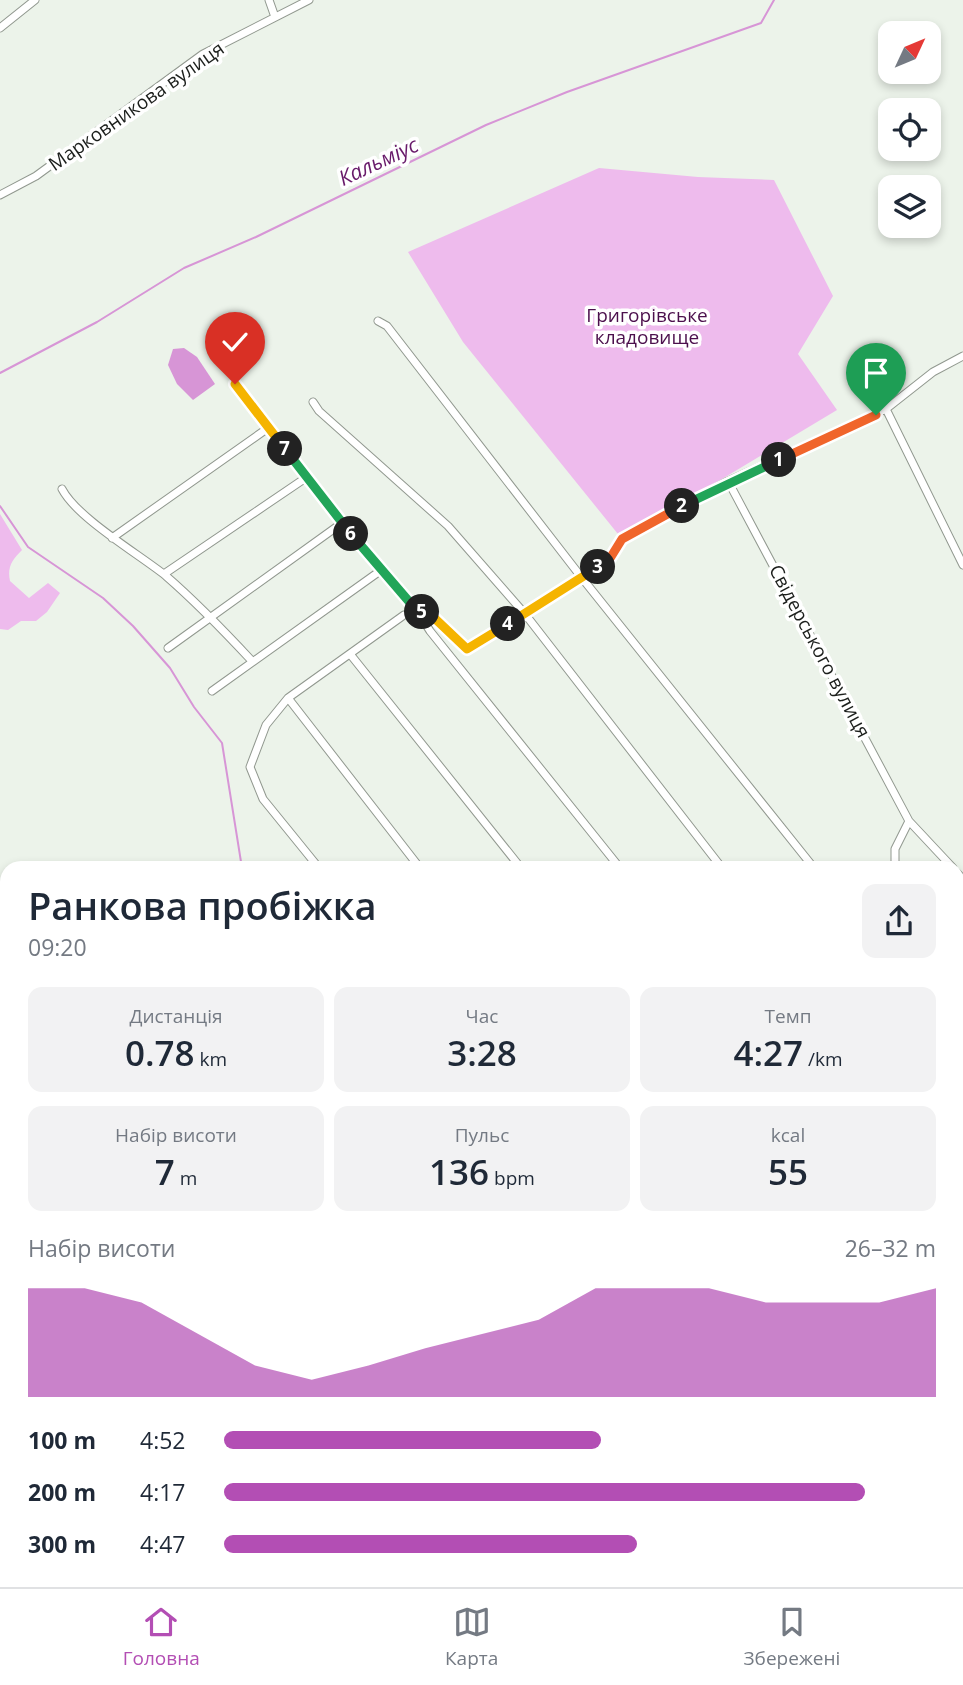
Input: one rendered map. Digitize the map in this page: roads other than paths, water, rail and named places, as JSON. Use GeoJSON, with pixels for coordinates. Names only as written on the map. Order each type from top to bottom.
{"type":"FeatureCollection","features":[{"type":"Feature","properties":{"kind":"street"},"geometry":{"type":"LineString","coordinates":[[269,0],[275,17]]}},
{"type":"Feature","properties":{"kind":"street","name":"Марковникова вулиця"},"geometry":{"type":"LineString","coordinates":[[0,195],[36,176],[202,54],[310,0]]}},
{"type":"Feature","properties":{"kind":"street"},"geometry":{"type":"LineString","coordinates":[[0,28],[31,1]]}},
{"type":"Feature","properties":{"kind":"street"},"geometry":{"type":"LineString","coordinates":[[378,321],[387,326],[582,578],[808,861]]}},
{"type":"Feature","properties":{"kind":"street"},"geometry":{"type":"LineString","coordinates":[[313,861],[263,799],[250,767],[266,724],[288,698],[404,615],[428,612],[467,649],[609,560],[622,539],[729,481],[886,409],[933,372],[963,356]]}},
{"type":"Feature","properties":{"kind":"street"},"geometry":{"type":"LineString","coordinates":[[235,384],[380,571],[418,612],[430,631],[614,861]]}},
{"type":"Feature","properties":{"kind":"street"},"geometry":{"type":"LineString","coordinates":[[313,402],[319,411],[448,526],[525,614],[717,861]]}},
{"type":"Feature","properties":{"kind":"street"},"geometry":{"type":"LineString","coordinates":[[886,409],[963,565]]}},
{"type":"Feature","properties":{"kind":"street"},"geometry":{"type":"LineString","coordinates":[[112,538],[268,428]]}},
{"type":"Feature","properties":{"kind":"street"},"geometry":{"type":"LineString","coordinates":[[164,574],[307,477]]}},
{"type":"Feature","properties":{"kind":"street","name":"Свiдерського вулиця"},"geometry":{"type":"LineString","coordinates":[[729,481],[909,821],[946,861]]}},
{"type":"Feature","properties":{"kind":"street"},"geometry":{"type":"LineString","coordinates":[[62,489],[112,538],[164,574],[210,616],[251,660]]}},
{"type":"Feature","properties":{"kind":"street"},"geometry":{"type":"LineString","coordinates":[[168,648],[342,523]]}},
{"type":"Feature","properties":{"kind":"street"},"geometry":{"type":"LineString","coordinates":[[212,691],[251,660],[380,571]]}},
{"type":"Feature","properties":{"kind":"street"},"geometry":{"type":"LineString","coordinates":[[350,654],[515,861]]}},
{"type":"Feature","properties":{"kind":"street"},"geometry":{"type":"LineString","coordinates":[[288,698],[415,861]]}},
{"type":"Feature","properties":{"kind":"street"},"geometry":{"type":"LineString","coordinates":[[895,861],[895,849],[909,821]]}},
{"type":"Feature","properties":{"kind":"waterway","name":"Кальміус"},"geometry":{"type":"LineString","coordinates":[[0,373],[97,322],[184,268],[256,237],[486,125],[567,92],[761,23],[774,0]]}},
{"type":"Feature","properties":{"kind":"waterway"},"geometry":{"type":"LineString","coordinates":[[0,506],[28,547],[103,598],[133,626],[170,668],[194,707],[222,743],[241,861]]}},
{"type":"Feature","properties":{"kind":"park label","name":"Григорівське кладовище"},"geometry":{"type":"Point","coordinates":[647,326]}}]}
